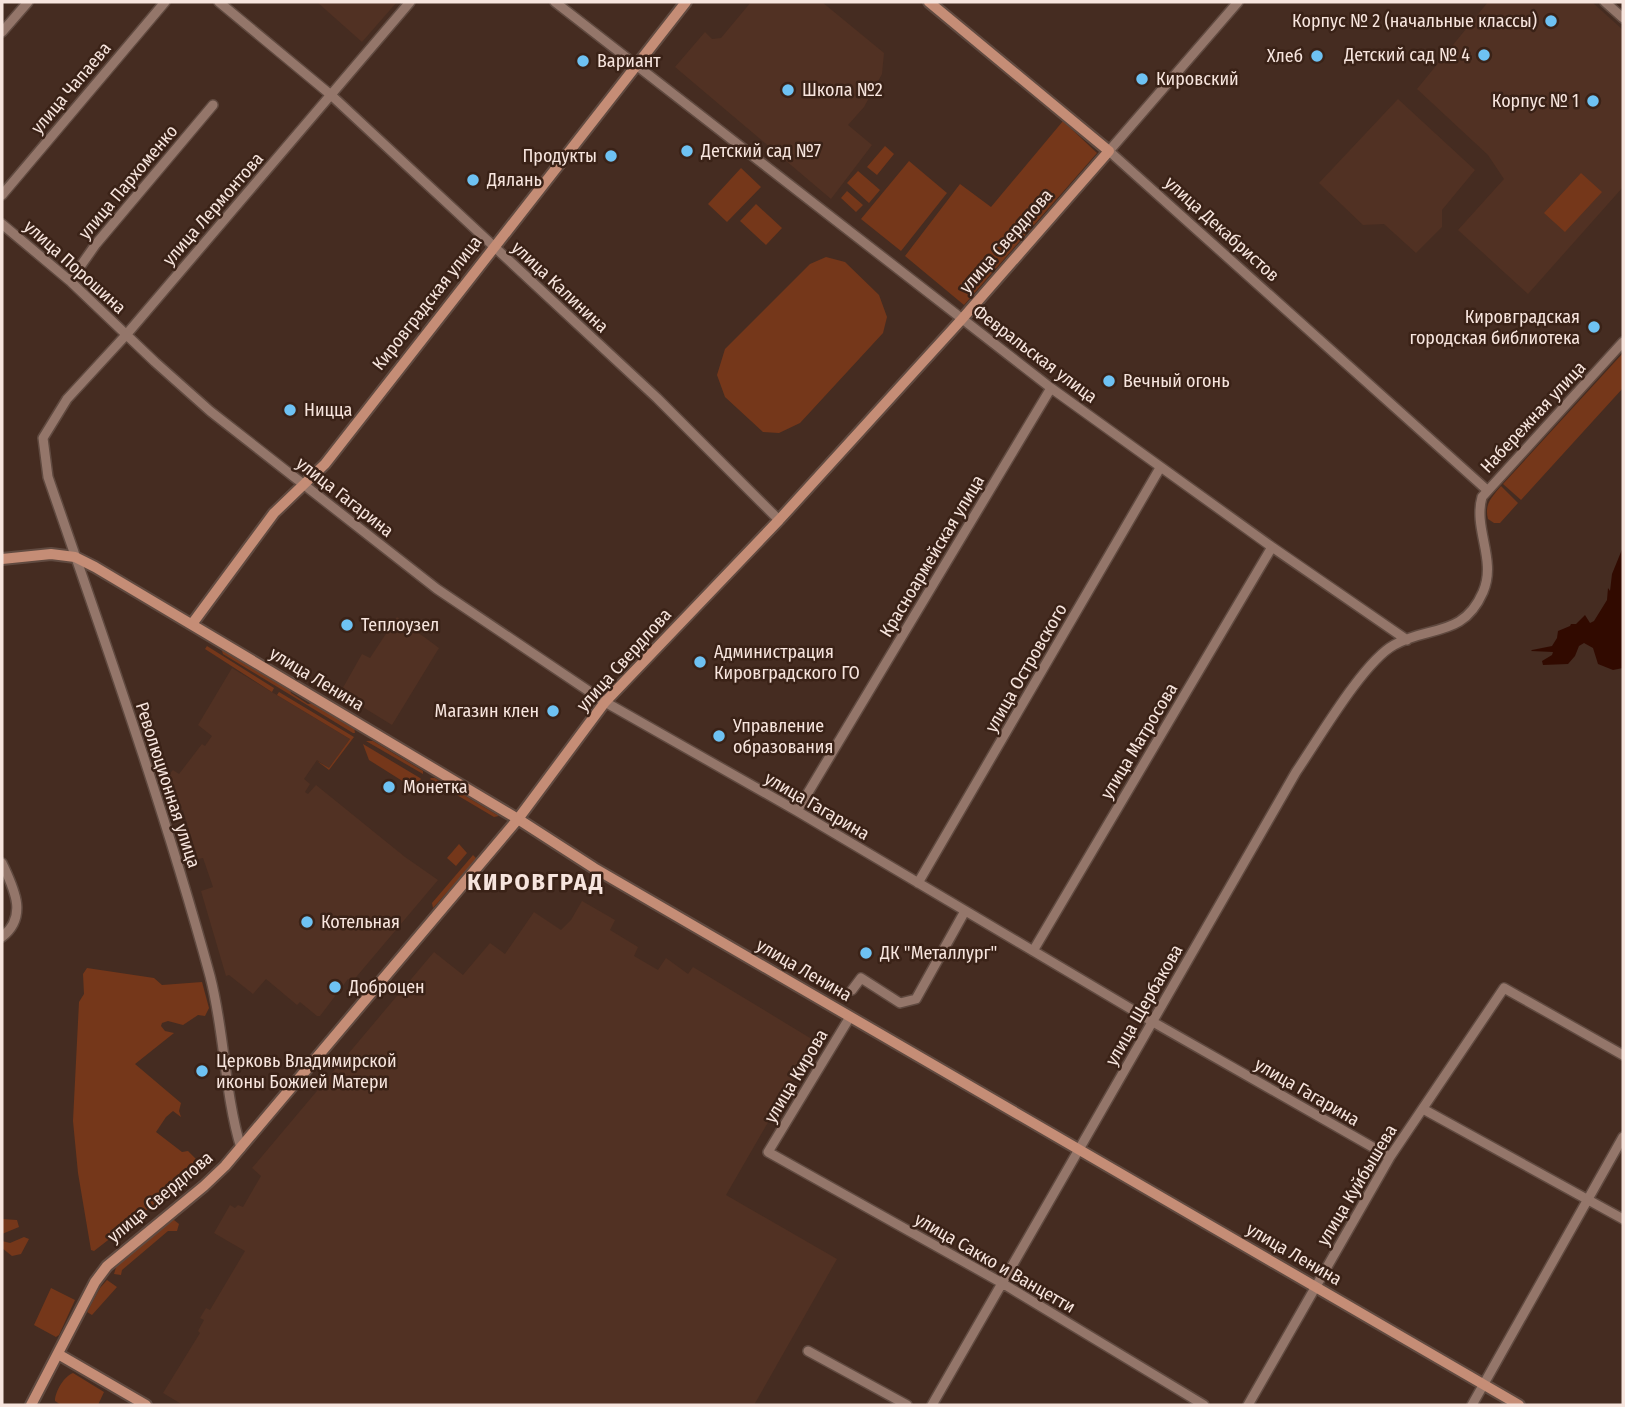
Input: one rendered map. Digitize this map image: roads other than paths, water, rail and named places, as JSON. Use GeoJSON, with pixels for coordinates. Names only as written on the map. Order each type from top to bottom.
{"type":"FeatureCollection","features":[{"type":"Feature","properties":{"kind":"main road","name":"Кировградская улица"},"geometry":{"type":"LineString","coordinates":[[192,624],[274,513],[325,464],[686,2]]}},
{"type":"Feature","properties":{"kind":"main road","name":"улица Декабристов"},"geometry":{"type":"LineString","coordinates":[[929,2],[1109,151]]}},
{"type":"Feature","properties":{"kind":"main road","name":"улица Свердлова"},"geometry":{"type":"LineString","coordinates":[[32,1405],[95,1282],[107,1266],[204,1186],[241,1148],[518,819],[605,702],[779,520],[962,319],[1109,151]]}},
{"type":"Feature","properties":{"kind":"main road"},"geometry":{"type":"LineString","coordinates":[[2,559],[51,554],[75,556]]}},
{"type":"Feature","properties":{"kind":"main road","name":"улица Ленина"},"geometry":{"type":"LineString","coordinates":[[75,556],[518,819],[605,875],[1519,1405]]}},
{"type":"Feature","properties":{"kind":"main road"},"geometry":{"type":"LineString","coordinates":[[58,1354],[146,1405]]}},
{"type":"Feature","properties":{"kind":"street"},"geometry":{"type":"LineString","coordinates":[[2,32],[28,2]]}},
{"type":"Feature","properties":{"kind":"street","name":"улица Чапаева"},"geometry":{"type":"LineString","coordinates":[[2,195],[165,2]]}},
{"type":"Feature","properties":{"kind":"street","name":"улица Калинина"},"geometry":{"type":"LineString","coordinates":[[219,2],[331,95],[657,398],[779,520]]}},
{"type":"Feature","properties":{"kind":"street","name":"улица Лермонтова"},"geometry":{"type":"LineString","coordinates":[[43,438],[66,399],[126,335],[410,2]]}},
{"type":"Feature","properties":{"kind":"street","name":"Февральская улица"},"geometry":{"type":"LineString","coordinates":[[555,2],[1051,388],[1160,468],[1406,640]]}},
{"type":"Feature","properties":{"kind":"street","name":"улица Свердлова"},"geometry":{"type":"LineString","coordinates":[[1109,151],[1238,2]]}},
{"type":"Feature","properties":{"kind":"street"},"geometry":{"type":"LineString","coordinates":[[1605,2],[1623,19]]}},
{"type":"Feature","properties":{"kind":"street","name":"улица Пархоменко"},"geometry":{"type":"LineString","coordinates":[[70,281],[96,244],[213,105]]}},
{"type":"Feature","properties":{"kind":"street","name":"улица Декабристов"},"geometry":{"type":"LineString","coordinates":[[1109,151],[1487,490]]}},
{"type":"Feature","properties":{"kind":"street","name":"улица Порошина"},"geometry":{"type":"LineString","coordinates":[[2,224],[70,281],[126,335]]}},
{"type":"Feature","properties":{"kind":"street","name":"улица Гагарина"},"geometry":{"type":"LineString","coordinates":[[126,335],[210,411],[437,589],[605,702],[1390,1157]]}},
{"type":"Feature","properties":{"kind":"street","name":"Набережная улица"},"geometry":{"type":"LineString","coordinates":[[1406,640],[1441,631],[1468,614],[1481,596],[1488,570],[1480,512],[1482,497],[1623,342]]}},
{"type":"Feature","properties":{"kind":"street","name":"Красноармейская улица"},"geometry":{"type":"LineString","coordinates":[[797,811],[1051,388]]}},
{"type":"Feature","properties":{"kind":"street","name":"Революционная улица"},"geometry":{"type":"LineString","coordinates":[[43,438],[48,477],[144,759],[195,924],[216,1006],[231,1110],[241,1148]]}},
{"type":"Feature","properties":{"kind":"street","name":"улица Островского"},"geometry":{"type":"LineString","coordinates":[[918,883],[1160,468]]}},
{"type":"Feature","properties":{"kind":"street","name":"улица Матросова"},"geometry":{"type":"LineString","coordinates":[[1033,951],[1272,547]]}},
{"type":"Feature","properties":{"kind":"street","name":"улица Щербакова"},"geometry":{"type":"LineString","coordinates":[[932,1405],[1296,772],[1376,660],[1396,644],[1406,640]]}},
{"type":"Feature","properties":{"kind":"street"},"geometry":{"type":"LineString","coordinates":[[2,863],[19,907],[8,931],[2,936]]}},
{"type":"Feature","properties":{"kind":"street"},"geometry":{"type":"LineString","coordinates":[[852,990],[861,978],[900,1003],[916,999],[965,911]]}},
{"type":"Feature","properties":{"kind":"street","name":"улица Куйбышева"},"geometry":{"type":"LineString","coordinates":[[1248,1405],[1390,1157],[1504,988],[1623,1055]]}},
{"type":"Feature","properties":{"kind":"street","name":"улица Кирова"},"geometry":{"type":"LineString","coordinates":[[768,1152],[850,1017]]}},
{"type":"Feature","properties":{"kind":"street"},"geometry":{"type":"LineString","coordinates":[[1423,1108],[1623,1219]]}},
{"type":"Feature","properties":{"kind":"street"},"geometry":{"type":"LineString","coordinates":[[1472,1405],[1623,1136]]}},
{"type":"Feature","properties":{"kind":"street","name":"улица Сакко и Ванцетти"},"geometry":{"type":"LineString","coordinates":[[768,1152],[1002,1283],[1204,1405]]}},
{"type":"Feature","properties":{"kind":"street"},"geometry":{"type":"LineString","coordinates":[[808,1351],[907,1405]]}},
{"type":"Feature","properties":{"kind":"place","name":"Корпус № 2 (начальные классы)"},"geometry":{"type":"Point","coordinates":[1551,21]}},
{"type":"Feature","properties":{"kind":"place","name":"Детский сад № 4"},"geometry":{"type":"Point","coordinates":[1484,55]}},
{"type":"Feature","properties":{"kind":"place","name":"Хлеб"},"geometry":{"type":"Point","coordinates":[1317,56]}},
{"type":"Feature","properties":{"kind":"place","name":"Вариант"},"geometry":{"type":"Point","coordinates":[583,61]}},
{"type":"Feature","properties":{"kind":"place","name":"Кировский"},"geometry":{"type":"Point","coordinates":[1142,79]}},
{"type":"Feature","properties":{"kind":"place","name":"Школа №2"},"geometry":{"type":"Point","coordinates":[788,90]}},
{"type":"Feature","properties":{"kind":"place","name":"Корпус № 1"},"geometry":{"type":"Point","coordinates":[1593,101]}},
{"type":"Feature","properties":{"kind":"place","name":"Детский сад №7"},"geometry":{"type":"Point","coordinates":[687,151]}},
{"type":"Feature","properties":{"kind":"place","name":"Продукты"},"geometry":{"type":"Point","coordinates":[611,156]}},
{"type":"Feature","properties":{"kind":"place","name":"Дялань"},"geometry":{"type":"Point","coordinates":[473,180]}},
{"type":"Feature","properties":{"kind":"place","name":"Кировградская городская библиотека"},"geometry":{"type":"Point","coordinates":[1594,327]}},
{"type":"Feature","properties":{"kind":"place","name":"Вечный огонь"},"geometry":{"type":"Point","coordinates":[1109,381]}},
{"type":"Feature","properties":{"kind":"place","name":"Ницца"},"geometry":{"type":"Point","coordinates":[290,410]}},
{"type":"Feature","properties":{"kind":"place","name":"Теплоузел"},"geometry":{"type":"Point","coordinates":[347,625]}},
{"type":"Feature","properties":{"kind":"place","name":"Администрация Кировградского ГО"},"geometry":{"type":"Point","coordinates":[700,662]}},
{"type":"Feature","properties":{"kind":"place","name":"Магазин клен"},"geometry":{"type":"Point","coordinates":[553,711]}},
{"type":"Feature","properties":{"kind":"place","name":"Управление образования"},"geometry":{"type":"Point","coordinates":[719,736]}},
{"type":"Feature","properties":{"kind":"place","name":"Монетка"},"geometry":{"type":"Point","coordinates":[389,787]}},
{"type":"Feature","properties":{"kind":"place","name":"Котельная"},"geometry":{"type":"Point","coordinates":[307,922]}},
{"type":"Feature","properties":{"kind":"place","name":"ДК \"Металлург\""},"geometry":{"type":"Point","coordinates":[866,953]}},
{"type":"Feature","properties":{"kind":"place","name":"Доброцен"},"geometry":{"type":"Point","coordinates":[335,987]}},
{"type":"Feature","properties":{"kind":"place","name":"Церковь Владимирской иконы Божией Матери"},"geometry":{"type":"Point","coordinates":[202,1071]}},
{"type":"Feature","properties":{"kind":"district","name":"КИРОВГРАД"},"geometry":{"type":"Point","coordinates":[536,882]}}]}
